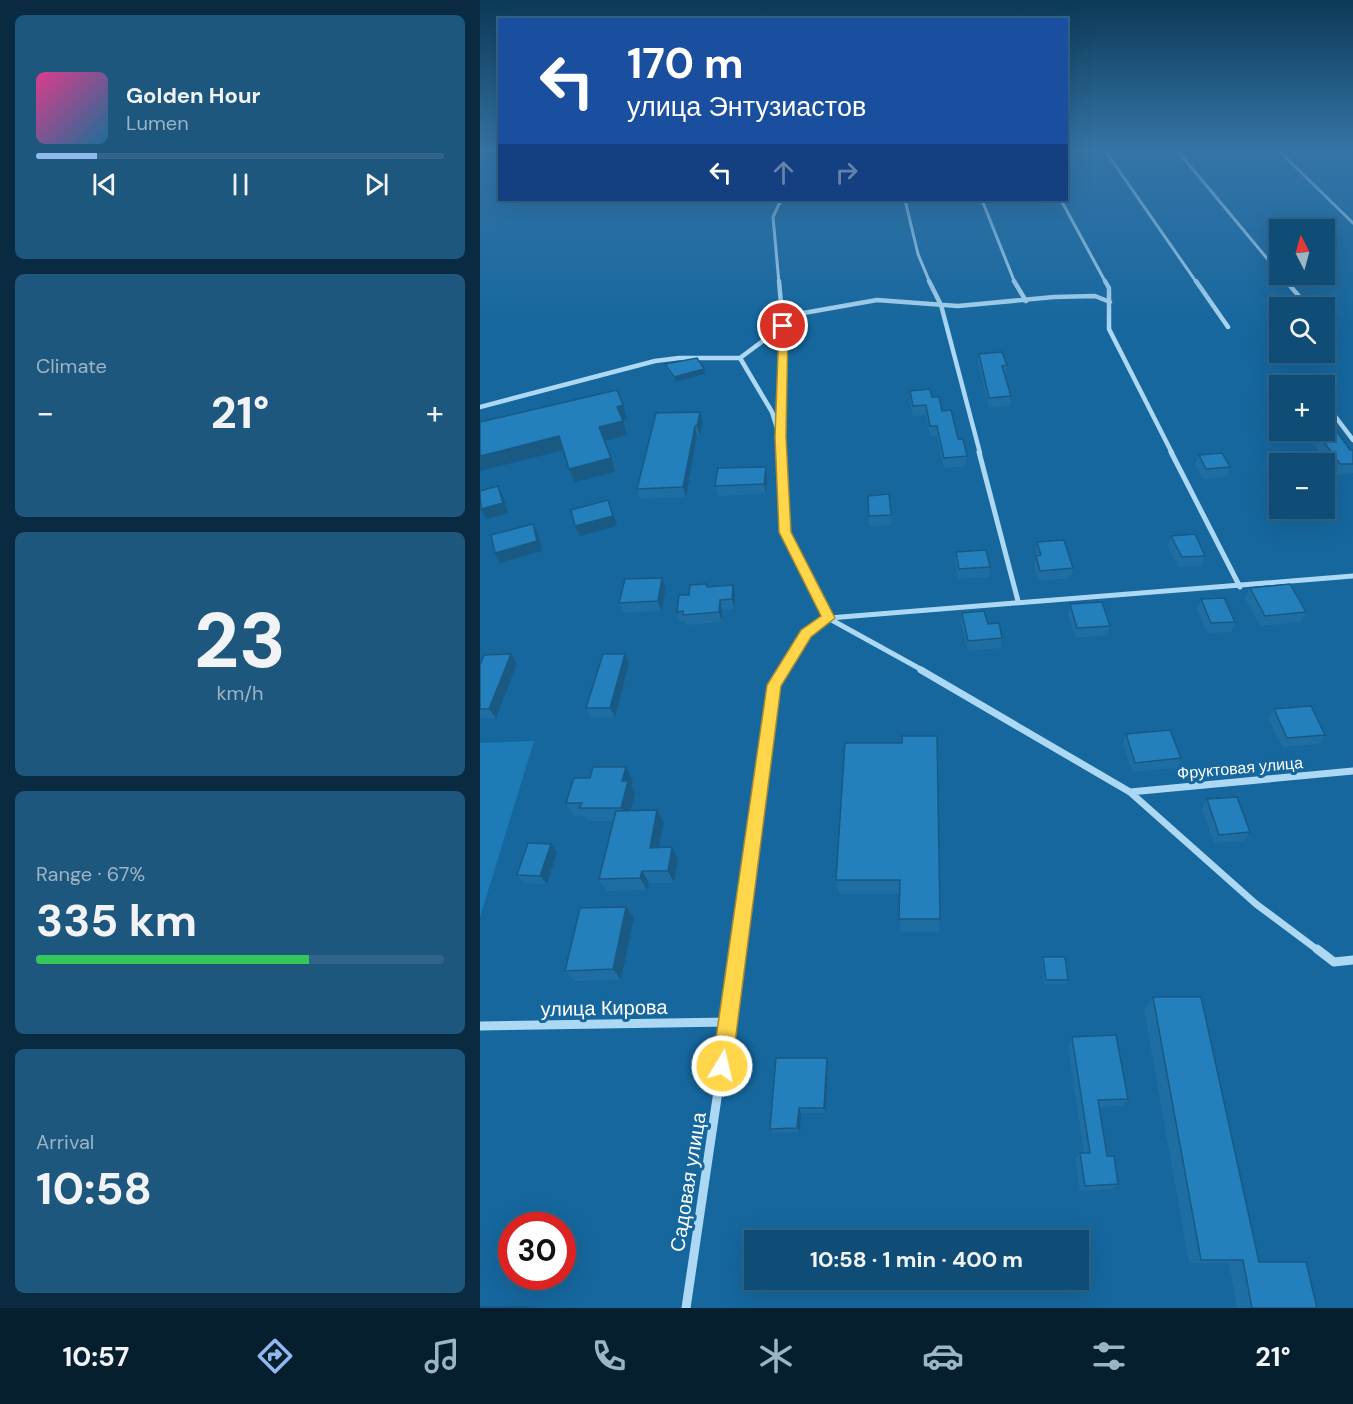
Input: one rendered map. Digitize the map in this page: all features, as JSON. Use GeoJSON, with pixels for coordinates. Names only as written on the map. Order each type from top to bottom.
{"type":"FeatureCollection","features":[{"type":"Feature","properties":{"kind":"street"},"geometry":{"type":"LineString","coordinates":[[776,210],[773,217],[783,326],[780,437],[785,532],[828,618],[972,698],[1130,792],[1256,904],[1325,956],[1334,962],[1353,960]]}},
{"type":"Feature","properties":{"kind":"street"},"geometry":{"type":"LineString","coordinates":[[907,210],[915,249],[926,280],[941,305],[1018,601]]}},
{"type":"Feature","properties":{"kind":"street"},"geometry":{"type":"LineString","coordinates":[[986,210],[1014,282],[1026,301]]}},
{"type":"Feature","properties":{"kind":"street"},"geometry":{"type":"LineString","coordinates":[[1066,210],[1109,288],[1109,329],[1240,586]]}},
{"type":"Feature","properties":{"kind":"street"},"geometry":{"type":"LineString","coordinates":[[1147,210],[1228,327]]}},
{"type":"Feature","properties":{"kind":"street"},"geometry":{"type":"LineString","coordinates":[[1227,210],[1269,261]]}},
{"type":"Feature","properties":{"kind":"street"},"geometry":{"type":"LineString","coordinates":[[1339,210],[1353,224]]}},
{"type":"Feature","properties":{"kind":"street"},"geometry":{"type":"LineString","coordinates":[[1289,285],[1299,297]]}},
{"type":"Feature","properties":{"kind":"street"},"geometry":{"type":"LineString","coordinates":[[782,317],[877,300],[941,305],[1095,296],[1110,302]]}},
{"type":"Feature","properties":{"kind":"street"},"geometry":{"type":"LineString","coordinates":[[480,406],[655,361],[679,358],[740,358],[783,326]]}},
{"type":"Feature","properties":{"kind":"street"},"geometry":{"type":"LineString","coordinates":[[740,358],[772,412],[780,437]]}},
{"type":"Feature","properties":{"kind":"street"},"geometry":{"type":"LineString","coordinates":[[1335,416],[1353,440]]}},
{"type":"Feature","properties":{"kind":"street"},"geometry":{"type":"LineString","coordinates":[[828,618],[1353,576]]}},
{"type":"Feature","properties":{"kind":"street","name":"Садовая улица"},"geometry":{"type":"LineString","coordinates":[[686,1308],[729,1022],[774,685],[806,634],[828,618]]}},
{"type":"Feature","properties":{"kind":"street","name":"Фруктовая улица"},"geometry":{"type":"LineString","coordinates":[[1130,792],[1353,771]]}},
{"type":"Feature","properties":{"kind":"street","name":"улица Кирова"},"geometry":{"type":"LineString","coordinates":[[480,1026],[729,1022]]}},
{"type":"Feature","properties":{"kind":"shaded area"},"geometry":{"type":"Polygon","coordinates":[[[534,741],[480,917],[480,743],[534,741]]]}},
{"type":"Feature","properties":{"kind":"building"},"geometry":{"type":"Polygon","coordinates":[[[1002,352],[1007,365],[1002,366],[1011,396],[989,398],[979,354],[1002,352]]]}},
{"type":"Feature","properties":{"kind":"building"},"geometry":{"type":"Polygon","coordinates":[[[697,358],[704,369],[674,377],[665,364],[697,358]]]}},
{"type":"Feature","properties":{"kind":"building"},"geometry":{"type":"Polygon","coordinates":[[[930,389],[932,397],[939,397],[942,411],[951,410],[958,439],[963,439],[967,456],[944,458],[937,426],[930,426],[926,405],[913,406],[910,391],[930,389]]]}},
{"type":"Feature","properties":{"kind":"building"},"geometry":{"type":"Polygon","coordinates":[[[617,390],[623,405],[617,407],[623,421],[599,427],[611,458],[569,469],[559,436],[480,456],[480,422],[617,390]]]}},
{"type":"Feature","properties":{"kind":"building"},"geometry":{"type":"Polygon","coordinates":[[[700,412],[683,487],[637,489],[656,413],[700,412]]]}},
{"type":"Feature","properties":{"kind":"building"},"geometry":{"type":"Polygon","coordinates":[[[1335,429],[1350,450],[1353,450],[1353,464],[1340,464],[1335,453],[1332,453],[1323,441],[1335,441],[1335,429]]]}},
{"type":"Feature","properties":{"kind":"building"},"geometry":{"type":"Polygon","coordinates":[[[1222,453],[1230,467],[1206,469],[1199,455],[1222,453]]]}},
{"type":"Feature","properties":{"kind":"building"},"geometry":{"type":"Polygon","coordinates":[[[766,467],[764,484],[715,486],[718,468],[766,467]]]}},
{"type":"Feature","properties":{"kind":"building"},"geometry":{"type":"Polygon","coordinates":[[[498,486],[503,503],[481,509],[480,491],[498,486]]]}},
{"type":"Feature","properties":{"kind":"building"},"geometry":{"type":"Polygon","coordinates":[[[889,494],[891,515],[869,516],[868,496],[889,494]]]}},
{"type":"Feature","properties":{"kind":"building"},"geometry":{"type":"Polygon","coordinates":[[[608,500],[613,516],[575,526],[571,510],[608,500]]]}},
{"type":"Feature","properties":{"kind":"building"},"geometry":{"type":"Polygon","coordinates":[[[533,524],[537,541],[495,553],[491,535],[533,524]]]}},
{"type":"Feature","properties":{"kind":"building"},"geometry":{"type":"Polygon","coordinates":[[[1195,534],[1205,556],[1182,557],[1171,536],[1195,534]]]}},
{"type":"Feature","properties":{"kind":"building"},"geometry":{"type":"Polygon","coordinates":[[[1064,540],[1073,568],[1040,571],[1036,556],[1041,555],[1037,542],[1064,540]]]}},
{"type":"Feature","properties":{"kind":"building"},"geometry":{"type":"Polygon","coordinates":[[[986,550],[990,567],[959,569],[956,552],[986,550]]]}},
{"type":"Feature","properties":{"kind":"building"},"geometry":{"type":"Polygon","coordinates":[[[662,578],[658,601],[619,603],[625,579],[662,578]]]}},
{"type":"Feature","properties":{"kind":"building"},"geometry":{"type":"Polygon","coordinates":[[[707,584],[707,587],[733,585],[732,599],[720,600],[719,612],[683,615],[683,611],[677,612],[679,595],[689,595],[690,585],[707,584]]]}},
{"type":"Feature","properties":{"kind":"building"},"geometry":{"type":"Polygon","coordinates":[[[1290,584],[1306,612],[1265,616],[1250,588],[1290,584]]]}},
{"type":"Feature","properties":{"kind":"building"},"geometry":{"type":"Polygon","coordinates":[[[1224,598],[1235,622],[1211,623],[1201,599],[1224,598]]]}},
{"type":"Feature","properties":{"kind":"building"},"geometry":{"type":"Polygon","coordinates":[[[1102,602],[1110,626],[1077,628],[1070,604],[1102,602]]]}},
{"type":"Feature","properties":{"kind":"building"},"geometry":{"type":"Polygon","coordinates":[[[984,611],[988,624],[999,623],[1002,638],[968,641],[962,613],[984,611]]]}},
{"type":"Feature","properties":{"kind":"building"},"geometry":{"type":"Polygon","coordinates":[[[511,654],[489,709],[480,709],[480,665],[484,655],[511,654]]]}},
{"type":"Feature","properties":{"kind":"building"},"geometry":{"type":"Polygon","coordinates":[[[603,654],[625,654],[610,708],[586,708],[603,654]]]}},
{"type":"Feature","properties":{"kind":"building"},"geometry":{"type":"Polygon","coordinates":[[[1311,706],[1325,735],[1287,738],[1274,709],[1311,706]]]}},
{"type":"Feature","properties":{"kind":"building"},"geometry":{"type":"Polygon","coordinates":[[[1170,730],[1181,758],[1135,763],[1126,734],[1170,730]]]}},
{"type":"Feature","properties":{"kind":"building"},"geometry":{"type":"Polygon","coordinates":[[[902,736],[937,736],[940,919],[899,919],[900,880],[836,880],[845,743],[902,743],[902,736]]]}},
{"type":"Feature","properties":{"kind":"building"},"geometry":{"type":"Polygon","coordinates":[[[593,767],[626,767],[622,781],[628,781],[621,808],[579,808],[582,803],[566,803],[574,778],[590,778],[593,767]]]}},
{"type":"Feature","properties":{"kind":"building"},"geometry":{"type":"Polygon","coordinates":[[[1237,797],[1250,832],[1219,835],[1207,799],[1237,797]]]}},
{"type":"Feature","properties":{"kind":"building"},"geometry":{"type":"Polygon","coordinates":[[[657,810],[650,848],[672,847],[668,871],[642,871],[640,878],[599,879],[616,811],[657,810]]]}},
{"type":"Feature","properties":{"kind":"building"},"geometry":{"type":"Polygon","coordinates":[[[528,843],[551,844],[540,876],[517,875],[528,843]]]}},
{"type":"Feature","properties":{"kind":"building"},"geometry":{"type":"Polygon","coordinates":[[[626,907],[613,969],[565,971],[580,908],[626,907]]]}},
{"type":"Feature","properties":{"kind":"building"},"geometry":{"type":"Polygon","coordinates":[[[1043,957],[1065,957],[1068,980],[1046,980],[1043,957]]]}},
{"type":"Feature","properties":{"kind":"building"},"geometry":{"type":"Polygon","coordinates":[[[1153,997],[1201,997],[1259,1262],[1306,1262],[1317,1308],[1252,1308],[1243,1260],[1201,1260],[1153,997]]]}},
{"type":"Feature","properties":{"kind":"building"},"geometry":{"type":"Polygon","coordinates":[[[1116,1035],[1128,1099],[1098,1100],[1107,1156],[1114,1156],[1118,1184],[1085,1186],[1080,1153],[1090,1153],[1072,1037],[1116,1035]]]}},
{"type":"Feature","properties":{"kind":"building"},"geometry":{"type":"Polygon","coordinates":[[[776,1058],[827,1058],[824,1108],[799,1108],[797,1128],[770,1129],[776,1058]]]}},
{"type":"Feature","properties":{"kind":"building"},"geometry":{"type":"Polygon","coordinates":[[[534,1307],[534,1308],[480,1308],[534,1307]]]}},
{"type":"Feature","properties":{"kind":"route"},"geometry":{"type":"LineString","coordinates":[[722,1066],[774,685],[806,634],[828,618],[785,532],[780,437],[783,326]]}}]}
